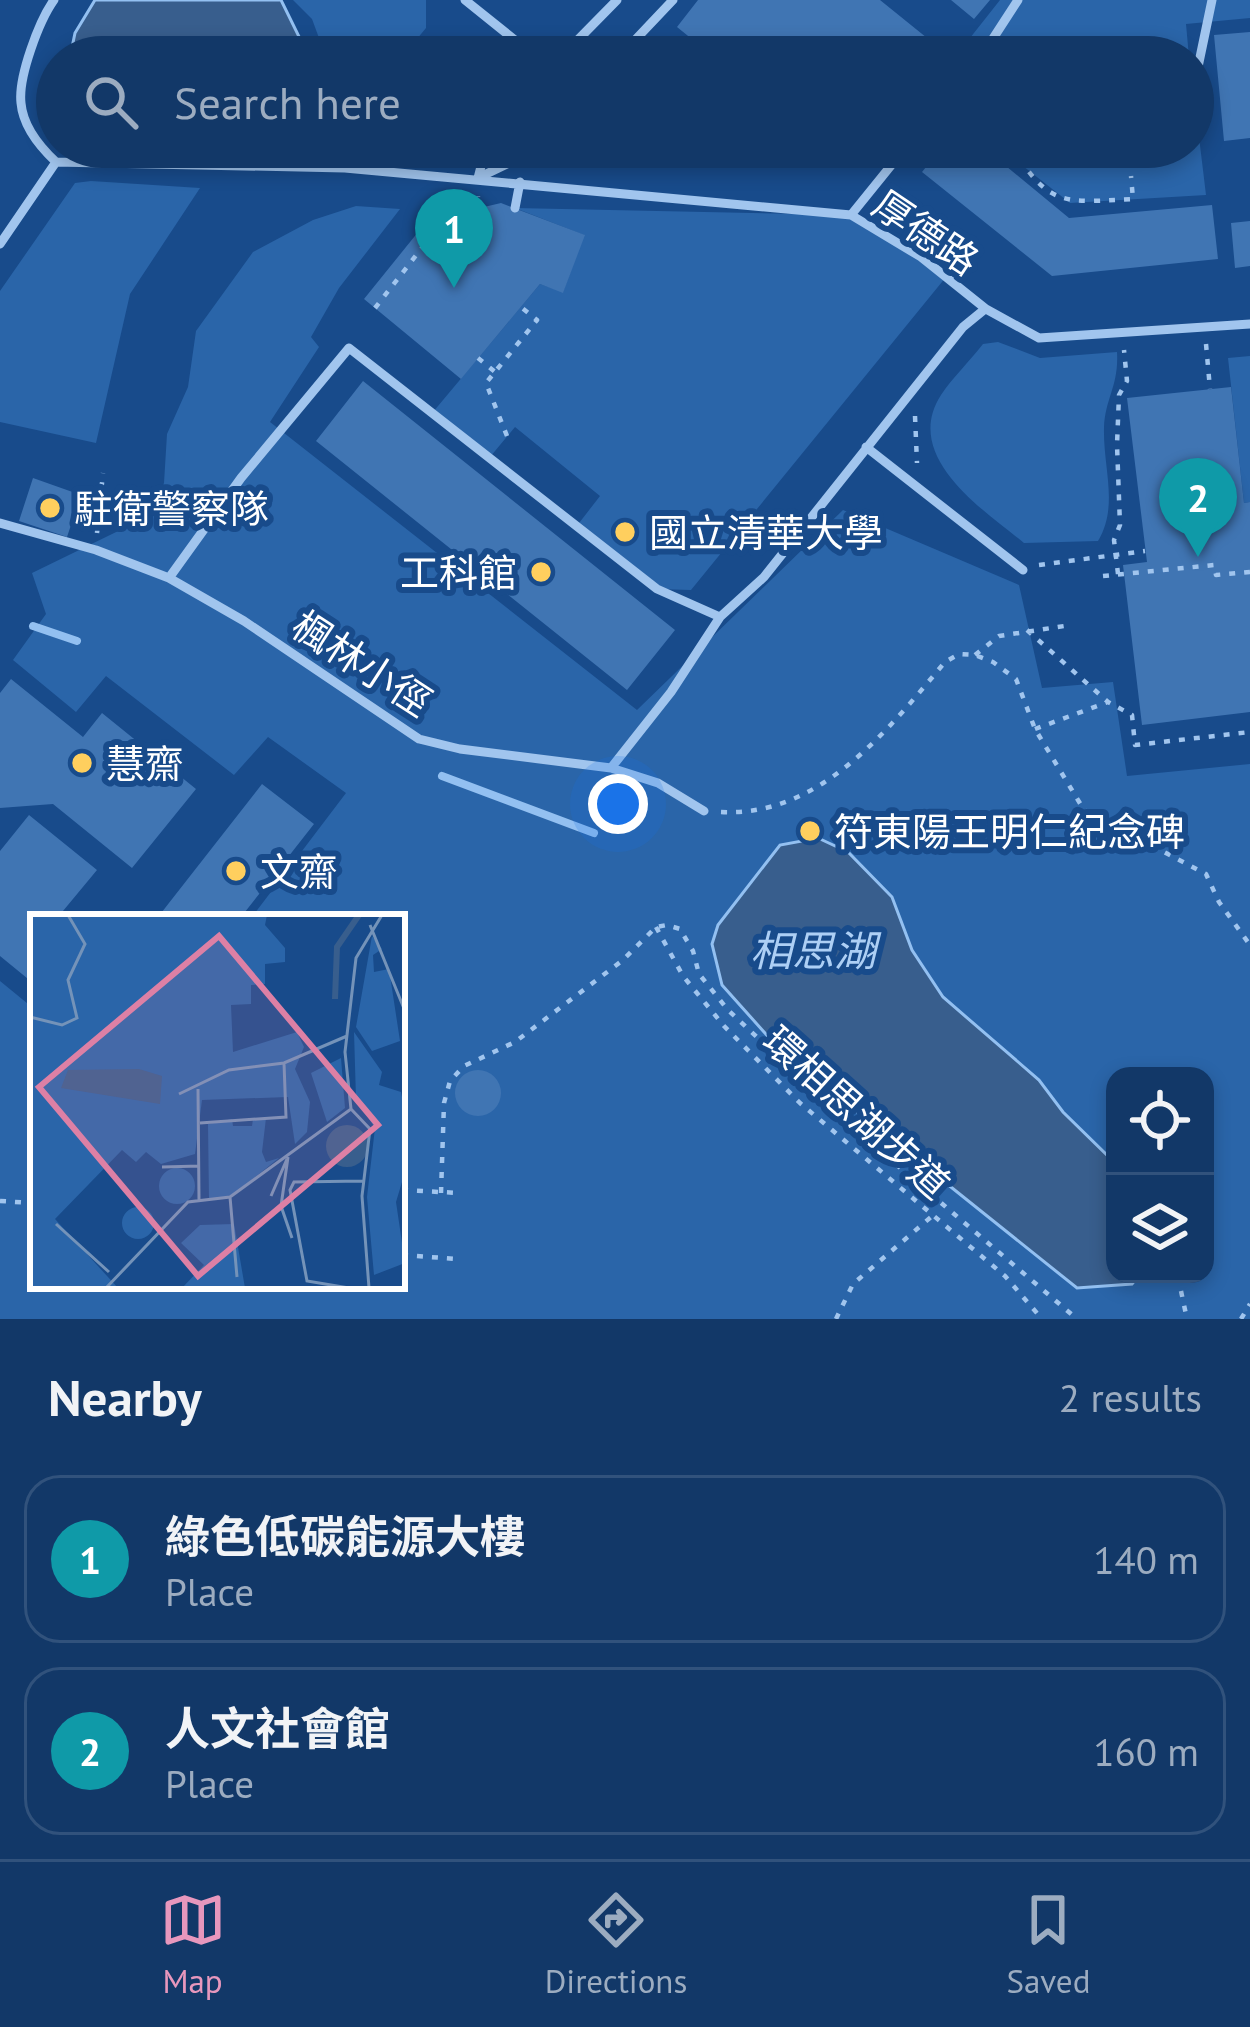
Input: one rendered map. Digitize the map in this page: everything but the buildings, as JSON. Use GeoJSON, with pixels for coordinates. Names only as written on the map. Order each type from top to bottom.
{"type":"FeatureCollection","features":[{"type":"Feature","properties":{"kind":"lane"},"geometry":{"type":"LineString","coordinates":[[38,36],[54,0]]}},
{"type":"Feature","properties":{"kind":"lane"},"geometry":{"type":"LineString","coordinates":[[465,0],[510,36]]}},
{"type":"Feature","properties":{"kind":"lane"},"geometry":{"type":"LineString","coordinates":[[582,36],[617,0]]}},
{"type":"Feature","properties":{"kind":"lane"},"geometry":{"type":"LineString","coordinates":[[639,36],[673,0]]}},
{"type":"Feature","properties":{"kind":"lane"},"geometry":{"type":"LineString","coordinates":[[995,36],[1018,0]]}},
{"type":"Feature","properties":{"kind":"lane"},"geometry":{"type":"LineString","coordinates":[[1204,36],[1212,0]]}},
{"type":"Feature","properties":{"kind":"lane"},"geometry":{"type":"LineString","coordinates":[[36,42],[21,104],[36,143]]}},
{"type":"Feature","properties":{"kind":"lane"},"geometry":{"type":"LineString","coordinates":[[0,244],[51,168]]}},
{"type":"Feature","properties":{"kind":"lane","name":"厚德路"},"geometry":{"type":"LineString","coordinates":[[309,168],[478,178],[851,215],[921,257],[986,309],[1040,338],[1250,324]]}},
{"type":"Feature","properties":{"kind":"lane"},"geometry":{"type":"LineString","coordinates":[[478,178],[481,168]]}},
{"type":"Feature","properties":{"kind":"lane"},"geometry":{"type":"LineString","coordinates":[[478,178],[499,168]]}},
{"type":"Feature","properties":{"kind":"lane"},"geometry":{"type":"LineString","coordinates":[[851,215],[889,168]]}},
{"type":"Feature","properties":{"kind":"lane"},"geometry":{"type":"LineString","coordinates":[[515,208],[520,182]]}},
{"type":"Feature","properties":{"kind":"lane"},"geometry":{"type":"LineString","coordinates":[[611,768],[671,692],[720,617],[764,577],[963,328],[986,309]]}},
{"type":"Feature","properties":{"kind":"lane"},"geometry":{"type":"LineString","coordinates":[[169,578],[241,478],[349,348],[657,590],[720,617]]}},
{"type":"Feature","properties":{"kind":"lane"},"geometry":{"type":"LineString","coordinates":[[866,447],[1023,570]]}},
{"type":"Feature","properties":{"kind":"lane","name":"楓林小徑"},"geometry":{"type":"LineString","coordinates":[[0,523],[96,550],[169,578],[244,621],[419,739],[460,749],[611,768],[658,783],[704,811]]}},
{"type":"Feature","properties":{"kind":"path"},"geometry":{"type":"LineString","coordinates":[[1027,168],[1042,189],[1071,203],[1133,199],[1131,176]]}},
{"type":"Feature","properties":{"kind":"path"},"geometry":{"type":"LineString","coordinates":[[375,308],[457,202],[478,207]]}},
{"type":"Feature","properties":{"kind":"path"},"geometry":{"type":"LineString","coordinates":[[507,436],[486,383],[537,320],[520,307]]}},
{"type":"Feature","properties":{"kind":"path"},"geometry":{"type":"LineString","coordinates":[[1206,338],[1210,389]]}},
{"type":"Feature","properties":{"kind":"path"},"geometry":{"type":"LineString","coordinates":[[1118,574],[1114,540],[1120,525],[1117,446],[1119,395],[1127,380],[1124,344]]}},
{"type":"Feature","properties":{"kind":"path"},"geometry":{"type":"LineString","coordinates":[[478,358],[495,372]]}},
{"type":"Feature","properties":{"kind":"path"},"geometry":{"type":"LineString","coordinates":[[96,550],[103,473]]}},
{"type":"Feature","properties":{"kind":"path"},"geometry":{"type":"LineString","coordinates":[[1023,570],[1145,551]]}},
{"type":"Feature","properties":{"kind":"path"},"geometry":{"type":"LineString","coordinates":[[1102,576],[1214,565],[1216,575],[1250,572]]}},
{"type":"Feature","properties":{"kind":"path"},"geometry":{"type":"LineString","coordinates":[[975,655],[999,636],[1072,625]]}},
{"type":"Feature","properties":{"kind":"path"},"geometry":{"type":"LineString","coordinates":[[1027,630],[1108,702],[1132,715],[1135,745],[1250,732]]}},
{"type":"Feature","properties":{"kind":"path"},"geometry":{"type":"LineString","coordinates":[[704,811],[777,808],[809,791],[875,745],[944,662],[958,654],[975,655],[1016,680],[1035,729],[1084,810],[1206,874],[1219,902],[1250,945]]}},
{"type":"Feature","properties":{"kind":"path"},"geometry":{"type":"LineString","coordinates":[[1035,729],[1108,702]]}},
{"type":"Feature","properties":{"kind":"path"},"geometry":{"type":"LineString","coordinates":[[441,1193],[442,1116],[449,1081],[464,1066],[515,1042],[623,960],[656,927],[667,925],[680,929],[699,974],[728,1010],[857,1131],[1077,1319]]}},
{"type":"Feature","properties":{"kind":"path","name":"環相思湖步道"},"geometry":{"type":"LineString","coordinates":[[656,927],[683,976],[724,1026],[800,1103],[1005,1276],[1042,1319]]}},
{"type":"Feature","properties":{"kind":"path"},"geometry":{"type":"LineString","coordinates":[[405,1190],[459,1193]]}},
{"type":"Feature","properties":{"kind":"path"},"geometry":{"type":"LineString","coordinates":[[0,1202],[30,1203]]}},
{"type":"Feature","properties":{"kind":"path"},"geometry":{"type":"LineString","coordinates":[[836,1319],[854,1284],[931,1217]]}},
{"type":"Feature","properties":{"kind":"path"},"geometry":{"type":"LineString","coordinates":[[405,1256],[458,1259]]}},
{"type":"Feature","properties":{"kind":"path"},"geometry":{"type":"LineString","coordinates":[[1181,1291],[1187,1319]]}},
{"type":"Feature","properties":{"kind":"path"},"geometry":{"type":"LineString","coordinates":[[1241,1319],[1250,1304]]}},
{"type":"Feature","properties":{"kind":"shaded area"},"geometry":{"type":"Polygon","coordinates":[[[293,0],[426,0],[426,28],[419,36],[318,36],[312,19],[293,0]]]}},
{"type":"Feature","properties":{"kind":"shaded area"},"geometry":{"type":"Polygon","coordinates":[[[1000,0],[1250,0],[1250,18],[1186,24],[1187,36],[972,36],[1000,0]]]}},
{"type":"Feature","properties":{"kind":"shaded area"},"geometry":{"type":"Polygon","coordinates":[[[1026,168],[1203,168],[1206,195],[1070,203],[1026,168]]]}},
{"type":"Feature","properties":{"kind":"shaded area"},"geometry":{"type":"Polygon","coordinates":[[[75,183],[200,188],[130,294],[96,443],[0,422],[0,291],[75,183]]]}},
{"type":"Feature","properties":{"kind":"shaded area"},"geometry":{"type":"Polygon","coordinates":[[[356,206],[400,209],[339,288],[311,337],[319,347],[270,422],[637,710],[843,510],[1019,585],[1042,688],[1113,682],[1127,776],[1250,764],[1250,1319],[0,1319],[0,981],[30,1006],[30,1289],[405,1289],[405,914],[254,914],[346,793],[268,737],[234,775],[106,676],[76,712],[13,660],[46,614],[32,573],[149,516],[164,483],[167,434],[188,387],[196,331],[253,252],[313,220],[356,206]]]}},
{"type":"Feature","properties":{"kind":"shaded area"},"geometry":{"type":"Polygon","coordinates":[[[515,208],[851,215],[946,277],[691,590],[657,589],[576,527],[600,496],[515,427],[490,457],[433,412],[540,284],[563,292],[584,235],[515,208]]]}},
{"type":"Feature","properties":{"kind":"shaded area"},"geometry":{"type":"Polygon","coordinates":[[[998,342],[1040,358],[1117,352],[1104,428],[1108,514],[1098,541],[1024,543],[970,498],[939,461],[931,418],[941,395],[983,344],[998,342]]]}},
{"type":"Feature","properties":{"kind":"shaded area"},"geometry":{"type":"Polygon","coordinates":[[[1250,356],[1250,502],[1244,503],[1228,358],[1250,356]]]}},
{"type":"Feature","properties":{"kind":"water"},"geometry":{"type":"Polygon","coordinates":[[[95,0],[281,0],[299,36],[74,36],[95,0]]]}},
{"type":"Feature","properties":{"kind":"water","name":"相思湖"},"geometry":{"type":"Polygon","coordinates":[[[818,838],[848,852],[892,897],[912,950],[943,997],[1039,1080],[1063,1112],[1106,1154],[1106,1283],[1132,1284],[1077,1288],[781,1051],[722,985],[712,944],[718,925],[780,845],[818,838]]]}},
{"type":"Feature","properties":{"kind":"waterway"},"geometry":{"type":"LineString","coordinates":[[33,626],[77,641]]}},
{"type":"Feature","properties":{"kind":"waterway"},"geometry":{"type":"LineString","coordinates":[[442,776],[594,833]]}},
{"type":"Feature","properties":{"kind":"place","name":"綠色低碳能源大樓"},"geometry":{"type":"Point","coordinates":[454,288]}},
{"type":"Feature","properties":{"kind":"place","name":"駐衛警察隊"},"geometry":{"type":"Point","coordinates":[50,508]}},
{"type":"Feature","properties":{"kind":"place","name":"國立清華大學"},"geometry":{"type":"Point","coordinates":[625,532]}},
{"type":"Feature","properties":{"kind":"place","name":"人文社會館"},"geometry":{"type":"Point","coordinates":[1198,557]}},
{"type":"Feature","properties":{"kind":"place","name":"工科館"},"geometry":{"type":"Point","coordinates":[541,572]}},
{"type":"Feature","properties":{"kind":"place","name":"慧齋"},"geometry":{"type":"Point","coordinates":[82,763]}},
{"type":"Feature","properties":{"kind":"place","name":"符東陽王明仁紀念碑"},"geometry":{"type":"Point","coordinates":[810,831]}},
{"type":"Feature","properties":{"kind":"place","name":"文齋"},"geometry":{"type":"Point","coordinates":[236,871]}}]}
